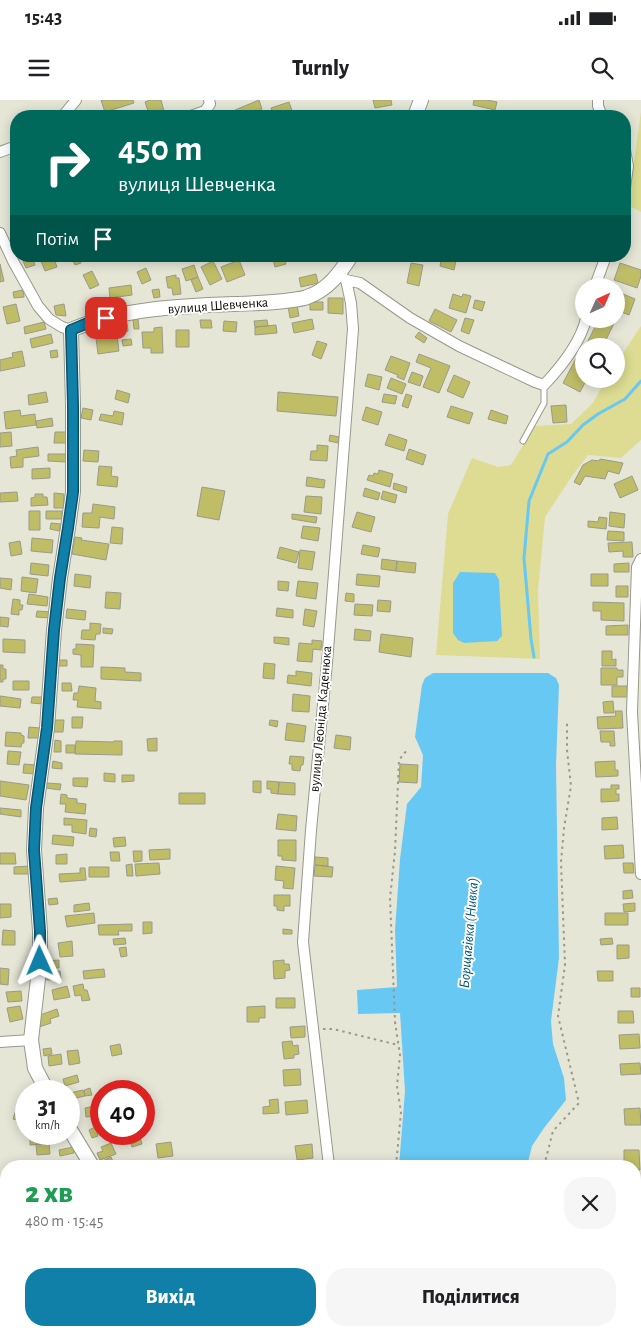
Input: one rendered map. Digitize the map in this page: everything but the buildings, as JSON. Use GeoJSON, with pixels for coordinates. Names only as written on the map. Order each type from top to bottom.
{"type":"FeatureCollection","features":[{"type":"Feature","properties":{"kind":"street"},"geometry":{"type":"LineString","coordinates":[[68,110],[76,100]]}},
{"type":"Feature","properties":{"kind":"street"},"geometry":{"type":"LineString","coordinates":[[204,110],[208,108],[209,100]]}},
{"type":"Feature","properties":{"kind":"street"},"geometry":{"type":"LineString","coordinates":[[0,233],[10,255]]}},
{"type":"Feature","properties":{"kind":"street"},"geometry":{"type":"LineString","coordinates":[[14,262],[38,306],[49,319],[71,330],[73,492],[54,630],[46,736],[36,808],[34,850],[40,931],[40,961],[31,1040],[35,1068],[41,1080]]}},
{"type":"Feature","properties":{"kind":"street","name":"вулиця Шевченка"},"geometry":{"type":"LineString","coordinates":[[71,330],[90,322],[121,314],[190,306],[280,302],[308,297],[343,277],[349,262]]}},
{"type":"Feature","properties":{"kind":"street"},"geometry":{"type":"LineString","coordinates":[[598,278],[604,262]]}},
{"type":"Feature","properties":{"kind":"street"},"geometry":{"type":"LineString","coordinates":[[343,277],[360,283],[410,318],[459,346],[544,385],[559,369],[583,328]]}},
{"type":"Feature","properties":{"kind":"street","name":"вулиця Леоніда Каденюка"},"geometry":{"type":"LineString","coordinates":[[328,1160],[303,942],[353,329],[351,302],[343,277]]}},
{"type":"Feature","properties":{"kind":"street"},"geometry":{"type":"LineString","coordinates":[[641,559],[637,567],[632,712],[641,874]]}},
{"type":"Feature","properties":{"kind":"street"},"geometry":{"type":"LineString","coordinates":[[0,1042],[31,1040]]}},
{"type":"Feature","properties":{"kind":"street"},"geometry":{"type":"LineString","coordinates":[[79,1145],[88,1160]]}},
{"type":"Feature","properties":{"kind":"lane"},"geometry":{"type":"LineString","coordinates":[[523,441],[544,403],[544,385]]}},
{"type":"Feature","properties":{"kind":"path"},"geometry":{"type":"LineString","coordinates":[[546,1160],[553,1131],[579,1103],[558,1016],[565,965],[561,862],[571,786],[567,750],[567,720]]}},
{"type":"Feature","properties":{"kind":"path"},"geometry":{"type":"LineString","coordinates":[[397,1160],[401,1112],[397,1086],[400,1055],[395,1022],[390,898],[395,850],[399,760],[407,750]]}},
{"type":"Feature","properties":{"kind":"path"},"geometry":{"type":"LineString","coordinates":[[313,1029],[333,1029],[398,1045]]}},
{"type":"Feature","properties":{"kind":"shaded area"},"geometry":{"type":"Polygon","coordinates":[[[641,111],[641,212],[631,207],[631,183],[641,111]]]}},
{"type":"Feature","properties":{"kind":"shaded area"},"geometry":{"type":"Polygon","coordinates":[[[641,326],[641,440],[621,458],[588,455],[545,517],[538,590],[540,659],[436,655],[448,514],[472,458],[498,467],[511,465],[535,426],[571,424],[592,404],[602,388],[625,388],[625,350],[641,326]]]}},
{"type":"Feature","properties":{"kind":"water"},"geometry":{"type":"Polygon","coordinates":[[[460,572],[495,573],[499,580],[502,636],[497,641],[464,643],[458,640],[453,633],[453,583],[460,572]]]}},
{"type":"Feature","properties":{"kind":"water"},"geometry":{"type":"Polygon","coordinates":[[[433,673],[548,673],[556,678],[559,685],[556,765],[559,958],[551,1021],[553,1044],[564,1078],[566,1100],[532,1146],[528,1160],[399,1160],[405,1091],[400,1013],[358,1014],[357,990],[397,987],[395,930],[400,859],[407,804],[421,787],[423,755],[415,737],[422,685],[425,678],[433,673]]]}},
{"type":"Feature","properties":{"kind":"waterway","name":"Борщагівка (Нивка)"},"geometry":{"type":"LineString","coordinates":[[534,657],[524,558],[529,501],[548,454],[567,442],[583,425],[598,414],[625,399],[641,381]]}},
{"type":"Feature","properties":{"kind":"route"},"geometry":{"type":"LineString","coordinates":[[40,961],[40,931],[34,850],[36,808],[47,728],[60,578],[73,492],[71,330],[106,318]]}}]}
